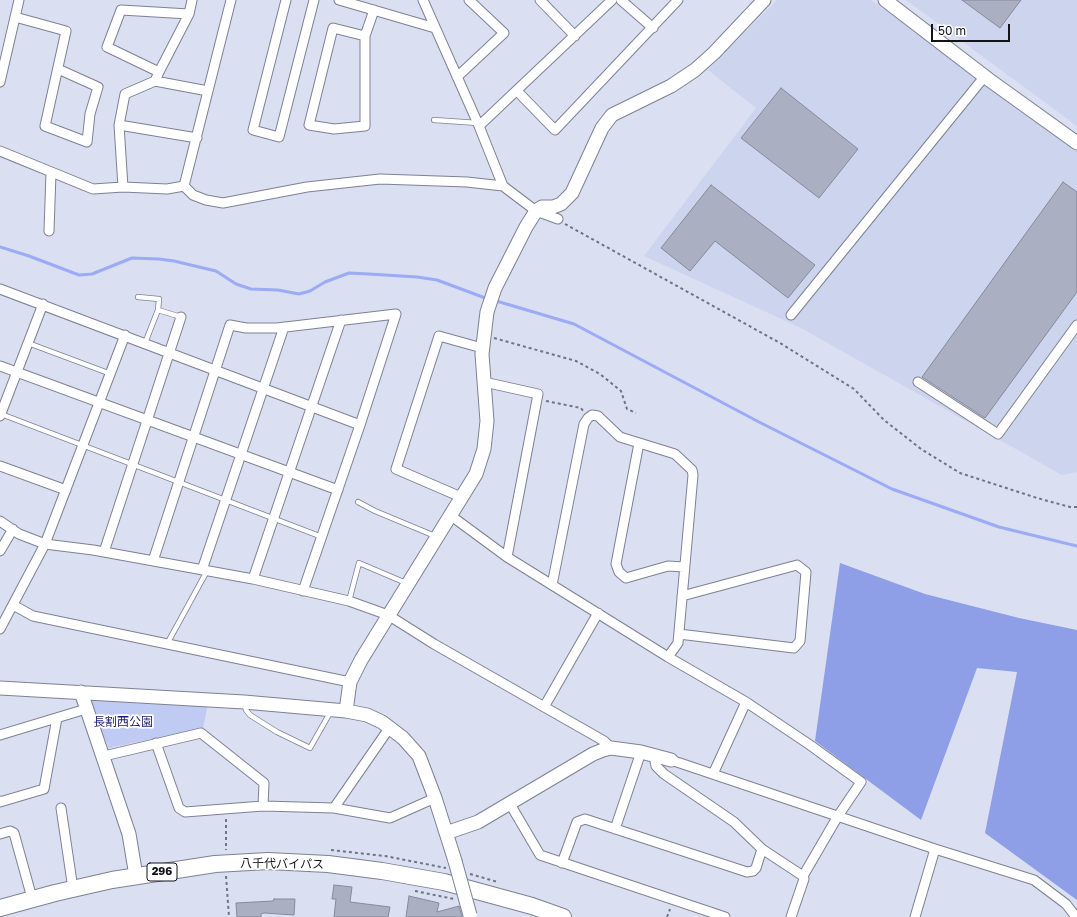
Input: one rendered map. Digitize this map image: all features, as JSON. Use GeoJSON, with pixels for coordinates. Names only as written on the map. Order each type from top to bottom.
{"type":"FeatureCollection","features":[{"type":"Feature","properties":{"kind":"highway","name":"八千代バイパス"},"geometry":{"type":"LineString","coordinates":[[0,908],[32,898],[136,876],[223,863],[268,861],[328,864],[382,871],[444,882],[532,906],[563,917]]}},
{"type":"Feature","properties":{"kind":"street"},"geometry":{"type":"LineString","coordinates":[[0,82],[1,69],[19,0]]}},
{"type":"Feature","properties":{"kind":"street"},"geometry":{"type":"LineString","coordinates":[[154,81],[189,14],[192,0]]}},
{"type":"Feature","properties":{"kind":"street"},"geometry":{"type":"LineString","coordinates":[[184,186],[231,0]]}},
{"type":"Feature","properties":{"kind":"street"},"geometry":{"type":"LineString","coordinates":[[286,0],[253,130],[279,136],[314,0]]}},
{"type":"Feature","properties":{"kind":"street"},"geometry":{"type":"LineString","coordinates":[[339,0],[435,28]]}},
{"type":"Feature","properties":{"kind":"street"},"geometry":{"type":"LineString","coordinates":[[423,0],[479,125],[503,186]]}},
{"type":"Feature","properties":{"kind":"street"},"geometry":{"type":"LineString","coordinates":[[457,77],[504,33],[469,0]]}},
{"type":"Feature","properties":{"kind":"street"},"geometry":{"type":"LineString","coordinates":[[540,0],[574,36]]}},
{"type":"Feature","properties":{"kind":"street"},"geometry":{"type":"LineString","coordinates":[[479,125],[517,91],[612,0]]}},
{"type":"Feature","properties":{"kind":"street"},"geometry":{"type":"LineString","coordinates":[[621,0],[653,28]]}},
{"type":"Feature","properties":{"kind":"street"},"geometry":{"type":"LineString","coordinates":[[517,91],[555,130],[678,0]]}},
{"type":"Feature","properties":{"kind":"street"},"geometry":{"type":"LineString","coordinates":[[346,710],[350,682],[388,615],[476,474],[484,449],[487,421],[483,342],[487,312],[495,288],[536,211],[542,207],[553,207],[561,204],[572,193],[602,128],[612,115],[671,86],[695,70],[714,53],[764,0]]}},
{"type":"Feature","properties":{"kind":"street"},"geometry":{"type":"LineString","coordinates":[[885,0],[985,76],[1077,143]]}},
{"type":"Feature","properties":{"kind":"street"},"geometry":{"type":"LineString","coordinates":[[159,72],[107,47],[121,10],[189,14]]}},
{"type":"Feature","properties":{"kind":"street"},"geometry":{"type":"LineString","coordinates":[[365,36],[333,28],[309,125],[334,129],[365,126],[365,36],[374,10]]}},
{"type":"Feature","properties":{"kind":"street"},"geometry":{"type":"LineString","coordinates":[[15,18],[66,31],[45,126],[87,142],[90,114],[98,86],[58,69]]}},
{"type":"Feature","properties":{"kind":"street"},"geometry":{"type":"LineString","coordinates":[[791,315],[985,76]]}},
{"type":"Feature","properties":{"kind":"street"},"geometry":{"type":"LineString","coordinates":[[123,187],[119,126],[125,94],[154,81],[208,91]]}},
{"type":"Feature","properties":{"kind":"street"},"geometry":{"type":"LineString","coordinates":[[119,126],[197,138]]}},
{"type":"Feature","properties":{"kind":"street"},"geometry":{"type":"LineString","coordinates":[[0,151],[93,189],[123,187],[168,189],[184,186]]}},
{"type":"Feature","properties":{"kind":"street"},"geometry":{"type":"LineString","coordinates":[[49,230],[51,172]]}},
{"type":"Feature","properties":{"kind":"street"},"geometry":{"type":"LineString","coordinates":[[184,186],[193,195],[206,200],[223,203],[307,187],[380,179],[467,182],[503,186],[536,211],[558,220]]}},
{"type":"Feature","properties":{"kind":"street"},"geometry":{"type":"LineString","coordinates":[[0,290],[43,304],[360,425]]}},
{"type":"Feature","properties":{"kind":"street"},"geometry":{"type":"LineString","coordinates":[[0,415],[43,304]]}},
{"type":"Feature","properties":{"kind":"street"},"geometry":{"type":"LineString","coordinates":[[153,561],[195,437],[230,325],[246,328],[284,327],[396,314],[360,425],[303,591]]}},
{"type":"Feature","properties":{"kind":"street"},"geometry":{"type":"LineString","coordinates":[[104,552],[181,318]]}},
{"type":"Feature","properties":{"kind":"street"},"geometry":{"type":"LineString","coordinates":[[254,579],[273,518],[341,320]]}},
{"type":"Feature","properties":{"kind":"street"},"geometry":{"type":"LineString","coordinates":[[918,382],[998,434],[1077,325]]}},
{"type":"Feature","properties":{"kind":"street"},"geometry":{"type":"LineString","coordinates":[[204,570],[284,327]]}},
{"type":"Feature","properties":{"kind":"street"},"geometry":{"type":"LineString","coordinates":[[1,624],[13,605],[45,544],[125,335]]}},
{"type":"Feature","properties":{"kind":"street"},"geometry":{"type":"LineString","coordinates":[[461,497],[396,469],[439,336],[483,342]]}},
{"type":"Feature","properties":{"kind":"street"},"geometry":{"type":"LineString","coordinates":[[0,366],[338,490]]}},
{"type":"Feature","properties":{"kind":"street"},"geometry":{"type":"LineString","coordinates":[[484,382],[538,394],[507,558]]}},
{"type":"Feature","properties":{"kind":"street"},"geometry":{"type":"LineString","coordinates":[[552,585],[584,424],[588,418],[592,415],[598,416],[620,437],[675,454],[692,470],[678,643],[668,657]]}},
{"type":"Feature","properties":{"kind":"street"},"geometry":{"type":"LineString","coordinates":[[639,443],[616,564],[619,572],[626,578],[668,566],[684,567]]}},
{"type":"Feature","properties":{"kind":"street"},"geometry":{"type":"LineString","coordinates":[[0,466],[66,490]]}},
{"type":"Feature","properties":{"kind":"street"},"geometry":{"type":"LineString","coordinates":[[450,515],[507,558],[668,657],[746,702],[810,745],[861,782],[838,816],[803,876],[804,879],[792,917]]}},
{"type":"Feature","properties":{"kind":"street"},"geometry":{"type":"LineString","coordinates":[[0,520],[13,530],[45,544],[104,552],[254,579],[349,601],[388,615],[604,741],[612,748]]}},
{"type":"Feature","properties":{"kind":"street"},"geometry":{"type":"LineString","coordinates":[[0,551],[13,530]]}},
{"type":"Feature","properties":{"kind":"street"},"geometry":{"type":"LineString","coordinates":[[679,634],[794,648],[800,641],[806,572],[797,565],[682,596]]}},
{"type":"Feature","properties":{"kind":"street"},"geometry":{"type":"LineString","coordinates":[[13,605],[33,616],[350,682]]}},
{"type":"Feature","properties":{"kind":"street"},"geometry":{"type":"LineString","coordinates":[[544,707],[598,613]]}},
{"type":"Feature","properties":{"kind":"street"},"geometry":{"type":"LineString","coordinates":[[0,688],[244,702],[346,710],[367,715],[390,727],[404,738],[419,756],[435,798],[455,861],[470,916]]}},
{"type":"Feature","properties":{"kind":"street"},"geometry":{"type":"LineString","coordinates":[[81,692],[104,756],[128,834],[136,876]]}},
{"type":"Feature","properties":{"kind":"street"},"geometry":{"type":"LineString","coordinates":[[713,774],[746,702]]}},
{"type":"Feature","properties":{"kind":"street"},"geometry":{"type":"LineString","coordinates":[[0,734],[86,709]]}},
{"type":"Feature","properties":{"kind":"street"},"geometry":{"type":"LineString","coordinates":[[0,801],[44,789],[57,718]]}},
{"type":"Feature","properties":{"kind":"street"},"geometry":{"type":"LineString","coordinates":[[334,808],[390,727]]}},
{"type":"Feature","properties":{"kind":"street"},"geometry":{"type":"LineString","coordinates":[[104,756],[201,733],[264,783],[263,806]]}},
{"type":"Feature","properties":{"kind":"street"},"geometry":{"type":"LineString","coordinates":[[156,743],[184,812],[263,806],[334,808],[390,818],[435,798]]}},
{"type":"Feature","properties":{"kind":"street"},"geometry":{"type":"LineString","coordinates":[[446,833],[478,822],[593,754],[612,748],[640,752],[671,760],[935,849],[1034,880],[1066,904],[1076,917]]}},
{"type":"Feature","properties":{"kind":"street"},"geometry":{"type":"LineString","coordinates":[[616,829],[640,752]]}},
{"type":"Feature","properties":{"kind":"street"},"geometry":{"type":"LineString","coordinates":[[654,756],[656,766],[664,774],[734,822],[762,849],[803,876]]}},
{"type":"Feature","properties":{"kind":"street"},"geometry":{"type":"LineString","coordinates":[[510,804],[540,855],[562,864],[725,917]]}},
{"type":"Feature","properties":{"kind":"street"},"geometry":{"type":"LineString","coordinates":[[61,808],[73,889]]}},
{"type":"Feature","properties":{"kind":"street"},"geometry":{"type":"LineString","coordinates":[[562,864],[577,822],[581,819],[585,819],[747,872],[753,871],[756,868],[762,849]]}},
{"type":"Feature","properties":{"kind":"street"},"geometry":{"type":"LineString","coordinates":[[0,834],[10,831],[14,833],[32,898]]}},
{"type":"Feature","properties":{"kind":"street"},"geometry":{"type":"LineString","coordinates":[[915,917],[935,849]]}},
{"type":"Feature","properties":{"kind":"lane"},"geometry":{"type":"LineString","coordinates":[[434,120],[479,125]]}},
{"type":"Feature","properties":{"kind":"lane"},"geometry":{"type":"LineString","coordinates":[[138,297],[159,299],[158,310],[146,343]]}},
{"type":"Feature","properties":{"kind":"lane"},"geometry":{"type":"LineString","coordinates":[[158,310],[181,318]]}},
{"type":"Feature","properties":{"kind":"lane"},"geometry":{"type":"LineString","coordinates":[[28,343],[111,374]]}},
{"type":"Feature","properties":{"kind":"lane"},"geometry":{"type":"LineString","coordinates":[[0,415],[84,444],[179,483],[322,537]]}},
{"type":"Feature","properties":{"kind":"lane"},"geometry":{"type":"LineString","coordinates":[[358,502],[375,511],[437,536]]}},
{"type":"Feature","properties":{"kind":"lane"},"geometry":{"type":"LineString","coordinates":[[349,601],[359,563],[408,584]]}},
{"type":"Feature","properties":{"kind":"lane"},"geometry":{"type":"LineString","coordinates":[[167,644],[204,570]]}},
{"type":"Feature","properties":{"kind":"lane"},"geometry":{"type":"LineString","coordinates":[[244,702],[246,710],[250,715],[277,732],[310,748],[332,709]]}},
{"type":"Feature","properties":{"kind":"path"},"geometry":{"type":"LineString","coordinates":[[558,220],[780,342],[854,389],[884,420],[915,445],[960,473],[1037,498],[1070,507],[1077,507]]}},
{"type":"Feature","properties":{"kind":"path"},"geometry":{"type":"LineString","coordinates":[[483,342],[576,361],[600,374],[621,390],[627,409],[636,413]]}},
{"type":"Feature","properties":{"kind":"path"},"geometry":{"type":"LineString","coordinates":[[537,400],[581,408],[588,418]]}},
{"type":"Feature","properties":{"kind":"path"},"geometry":{"type":"LineString","coordinates":[[226,808],[226,850]]}},
{"type":"Feature","properties":{"kind":"path"},"geometry":{"type":"LineString","coordinates":[[226,875],[228,917]]}},
{"type":"Feature","properties":{"kind":"path"},"geometry":{"type":"LineString","coordinates":[[409,890],[455,900]]}},
{"type":"Feature","properties":{"kind":"shaded area"},"geometry":{"type":"Polygon","coordinates":[[[777,0],[871,0],[1077,150],[1077,472],[1062,475],[801,328],[644,256],[756,108],[708,70],[777,0]]]}},
{"type":"Feature","properties":{"kind":"shaded area"},"geometry":{"type":"Polygon","coordinates":[[[906,0],[1077,0],[1077,126],[906,0]]]}},
{"type":"Feature","properties":{"kind":"shaded area"},"geometry":{"type":"Polygon","coordinates":[[[840,563],[925,594],[1019,618],[1077,630],[1077,900],[985,833],[1017,672],[977,668],[921,820],[815,741],[840,563]]]}},
{"type":"Feature","properties":{"kind":"green space","name":"長割西公園"},"geometry":{"type":"Polygon","coordinates":[[[87,698],[208,704],[203,728],[109,748],[87,698]]]}},
{"type":"Feature","properties":{"kind":"building"},"geometry":{"type":"Polygon","coordinates":[[[962,0],[1021,0],[1000,28],[962,0]]]}},
{"type":"Feature","properties":{"kind":"building"},"geometry":{"type":"Polygon","coordinates":[[[781,88],[858,149],[819,198],[741,138],[781,88]]]}},
{"type":"Feature","properties":{"kind":"building"},"geometry":{"type":"Polygon","coordinates":[[[1063,182],[1077,192],[1077,292],[985,418],[922,377],[1063,182]]]}},
{"type":"Feature","properties":{"kind":"building"},"geometry":{"type":"Polygon","coordinates":[[[711,185],[815,265],[788,298],[715,241],[690,271],[661,248],[711,185]]]}},
{"type":"Feature","properties":{"kind":"building"},"geometry":{"type":"Polygon","coordinates":[[[334,885],[352,887],[350,902],[390,907],[388,917],[334,917],[336,899],[332,899],[334,885]]]}},
{"type":"Feature","properties":{"kind":"building"},"geometry":{"type":"Polygon","coordinates":[[[409,896],[439,903],[437,912],[459,906],[462,917],[406,917],[409,896]]]}},
{"type":"Feature","properties":{"kind":"building"},"geometry":{"type":"Polygon","coordinates":[[[274,899],[295,899],[294,915],[264,913],[261,914],[261,917],[237,917],[236,903],[273,901],[274,899]]]}},
{"type":"Feature","properties":{"kind":"waterway"},"geometry":{"type":"LineString","coordinates":[[0,247],[29,256],[79,275],[92,274],[132,258],[159,259],[216,271],[236,284],[251,289],[278,290],[299,294],[310,291],[325,282],[349,273],[417,277],[437,280],[488,299]]}},
{"type":"Feature","properties":{"kind":"waterway"},"geometry":{"type":"LineString","coordinates":[[493,300],[574,324],[759,422],[892,489],[999,527],[1077,546]]}}]}
